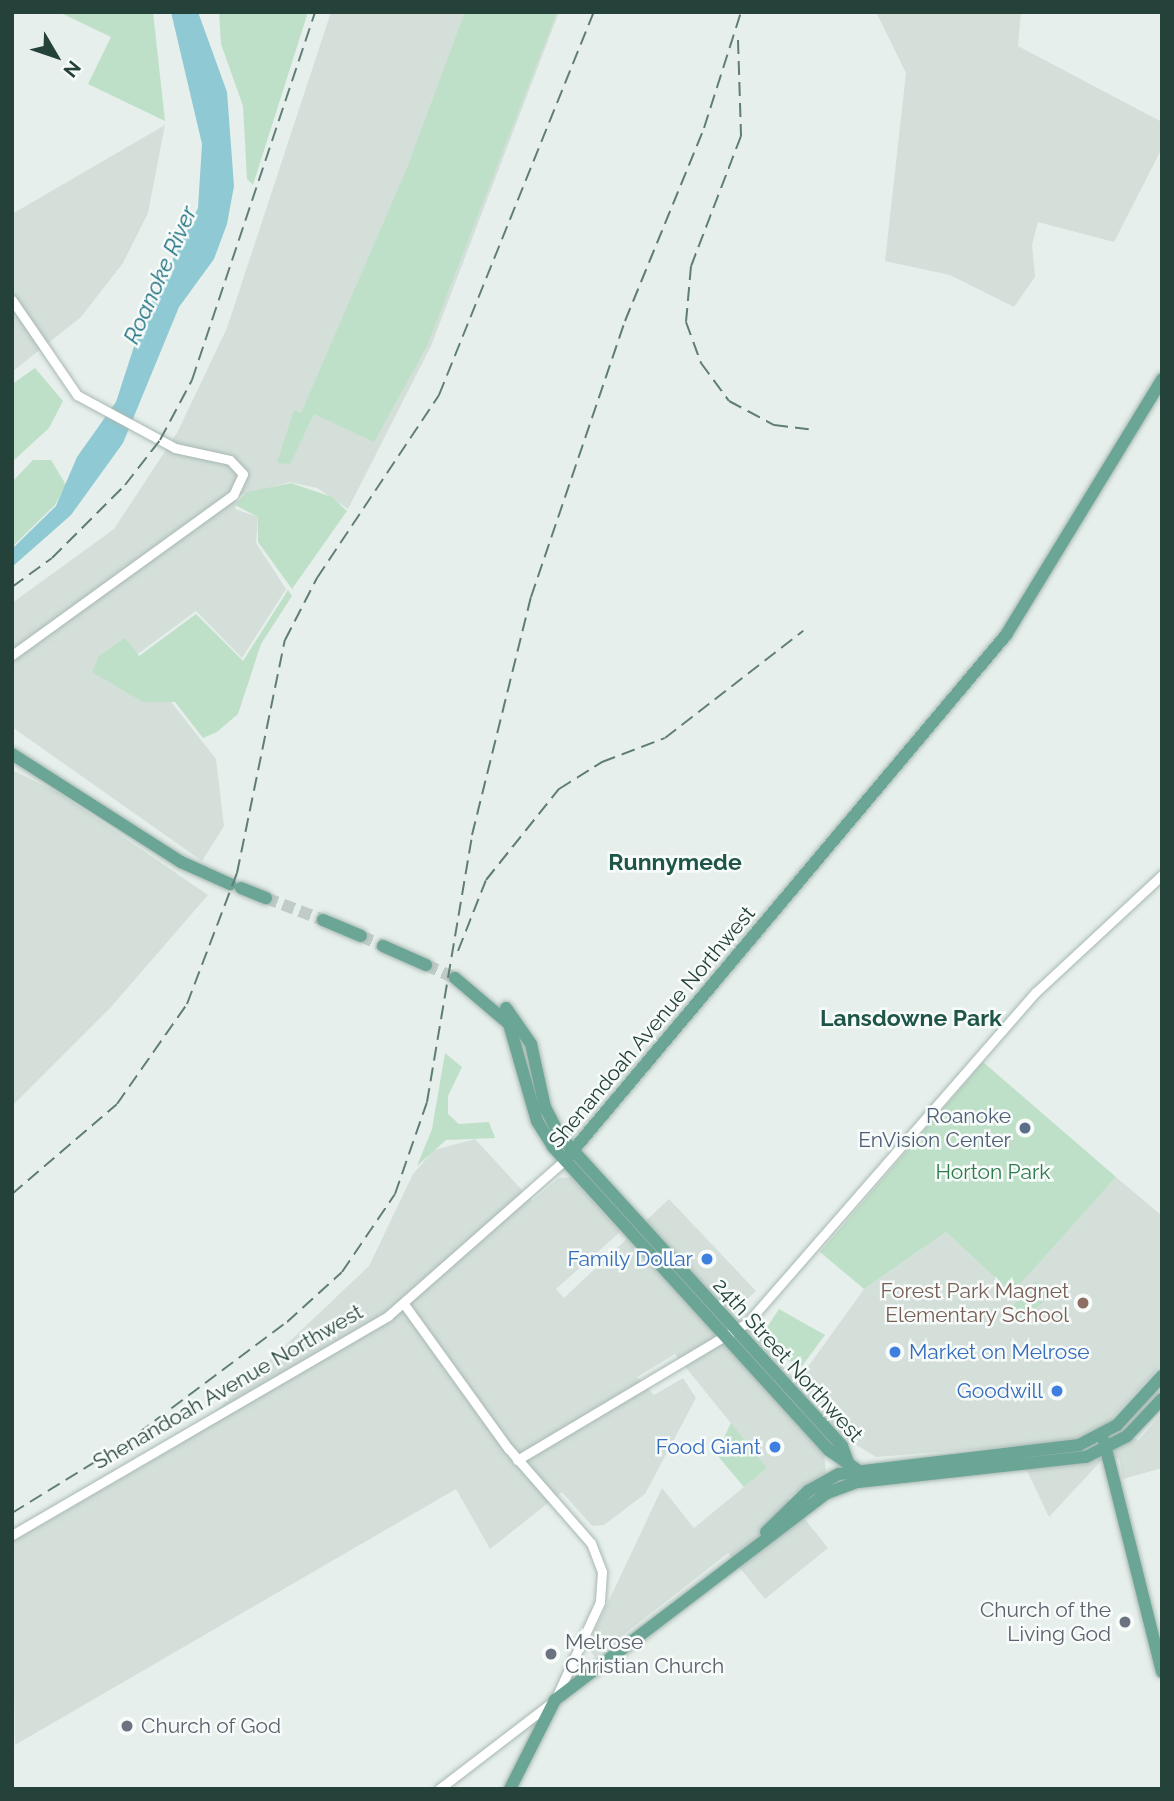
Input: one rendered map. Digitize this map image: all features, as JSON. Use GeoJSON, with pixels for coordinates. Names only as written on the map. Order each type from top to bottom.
{"type":"FeatureCollection","features":[{"type":"Feature","properties":{"kind":"main road","name":"Shenandoah Avenue Northwest"},"geometry":{"type":"LineString","coordinates":[[569,1156],[1006,635],[1162,379]]}},
{"type":"Feature","properties":{"kind":"main road"},"geometry":{"type":"LineString","coordinates":[[12,754],[181,862],[266,898]]}},
{"type":"Feature","properties":{"kind":"main road"},"geometry":{"type":"LineString","coordinates":[[323,920],[361,936]]}},
{"type":"Feature","properties":{"kind":"main road"},"geometry":{"type":"LineString","coordinates":[[383,946],[426,965]]}},
{"type":"Feature","properties":{"kind":"main road","name":"24th Street Northwest"},"geometry":{"type":"LineString","coordinates":[[569,1156],[549,1117],[527,1035],[496,999],[455,978],[509,1024],[537,1121],[731,1335],[829,1450],[851,1471]]}},
{"type":"Feature","properties":{"kind":"main road","name":"24th Street Northwest"},"geometry":{"type":"LineString","coordinates":[[731,1335],[842,1446],[851,1471]]}},
{"type":"Feature","properties":{"kind":"main road"},"geometry":{"type":"LineString","coordinates":[[822,1482],[851,1471],[1069,1448],[1102,1435],[1162,1376]]}},
{"type":"Feature","properties":{"kind":"main road"},"geometry":{"type":"LineString","coordinates":[[510,1789],[555,1700],[755,1546],[841,1487],[875,1480],[1067,1461],[1106,1448],[1162,1399]]}},
{"type":"Feature","properties":{"kind":"main road"},"geometry":{"type":"LineString","coordinates":[[1102,1435],[1162,1672]]}},
{"type":"Feature","properties":{"kind":"main road"},"geometry":{"type":"LineString","coordinates":[[842,1446],[868,1462],[930,1462]]}},
{"type":"Feature","properties":{"kind":"main road"},"geometry":{"type":"LineString","coordinates":[[755,1546],[822,1482],[835,1465],[829,1450]]}},
{"type":"Feature","properties":{"kind":"main road"},"geometry":{"type":"LineString","coordinates":[[851,1471],[875,1480]]}},
{"type":"Feature","properties":{"kind":"main road"},"geometry":{"type":"LineString","coordinates":[[804,1510],[810,1498],[851,1471]]}},
{"type":"Feature","properties":{"kind":"street"},"geometry":{"type":"LineString","coordinates":[[12,300],[63,382],[99,408],[143,432],[187,452],[230,460],[243,474],[233,495],[12,655]]}},
{"type":"Feature","properties":{"kind":"street"},"geometry":{"type":"LineString","coordinates":[[517,1460],[731,1335],[1036,992],[1162,875]]}},
{"type":"Feature","properties":{"kind":"street","name":"Shenandoah Avenue Northwest"},"geometry":{"type":"LineString","coordinates":[[12,1535],[404,1304],[569,1156]]}},
{"type":"Feature","properties":{"kind":"street"},"geometry":{"type":"LineString","coordinates":[[404,1304],[517,1460],[596,1553],[603,1582],[595,1615],[555,1700],[439,1789]]}},
{"type":"Feature","properties":{"kind":"shaded area"},"geometry":{"type":"Polygon","coordinates":[[[331,12],[559,12],[431,346],[348,509],[317,488],[290,482],[238,496],[235,509],[258,517],[256,543],[286,589],[242,658],[196,611],[135,656],[216,759],[224,826],[202,861],[12,727],[12,603],[114,529],[177,433],[227,328],[331,12]]]}},
{"type":"Feature","properties":{"kind":"shaded area"},"geometry":{"type":"Polygon","coordinates":[[[876,12],[1021,12],[1018,46],[1162,122],[1162,148],[1114,242],[1038,222],[1032,245],[1035,277],[1014,307],[950,275],[885,261],[906,73],[876,12]]]}},
{"type":"Feature","properties":{"kind":"shaded area"},"geometry":{"type":"Polygon","coordinates":[[[165,125],[148,213],[123,263],[81,317],[12,372],[12,214],[165,125]]]}},
{"type":"Feature","properties":{"kind":"shaded area"},"geometry":{"type":"Polygon","coordinates":[[[12,770],[59,793],[208,895],[111,1007],[12,1106],[12,770]]]}},
{"type":"Feature","properties":{"kind":"shaded area"},"geometry":{"type":"Polygon","coordinates":[[[475,1139],[532,1201],[559,1178],[571,1177],[620,1232],[556,1289],[564,1298],[669,1199],[756,1291],[733,1312],[797,1382],[864,1289],[946,1232],[1012,1292],[1116,1177],[1162,1216],[1162,1364],[1112,1418],[1138,1441],[1162,1413],[1162,1468],[1123,1479],[1119,1458],[1101,1461],[1049,1517],[1015,1446],[876,1457],[842,1436],[824,1453],[826,1472],[788,1498],[828,1548],[765,1599],[728,1553],[595,1657],[587,1647],[662,1488],[694,1528],[767,1468],[675,1354],[637,1377],[654,1395],[683,1378],[696,1398],[645,1494],[604,1525],[592,1526],[562,1492],[490,1549],[456,1489],[15,1745],[12,1542],[181,1444],[369,1266],[413,1174],[434,1150],[475,1139]]]}},
{"type":"Feature","properties":{"kind":"green space"},"geometry":{"type":"Polygon","coordinates":[[[59,12],[153,12],[165,121],[88,84],[111,37],[59,12]]]}},
{"type":"Feature","properties":{"kind":"green space"},"geometry":{"type":"Polygon","coordinates":[[[219,12],[308,12],[253,185],[247,179],[243,106],[221,44],[219,12]]]}},
{"type":"Feature","properties":{"kind":"green space"},"geometry":{"type":"Polygon","coordinates":[[[465,12],[557,12],[427,346],[374,442],[314,414],[290,464],[277,463],[294,410],[301,413],[407,168],[465,12]]]}},
{"type":"Feature","properties":{"kind":"green space"},"geometry":{"type":"Polygon","coordinates":[[[35,368],[63,401],[49,428],[12,462],[12,384],[35,368]]]}},
{"type":"Feature","properties":{"kind":"green space"},"geometry":{"type":"Polygon","coordinates":[[[33,460],[51,460],[66,485],[55,505],[12,547],[12,482],[33,460]]]}},
{"type":"Feature","properties":{"kind":"green space"},"geometry":{"type":"Polygon","coordinates":[[[291,483],[332,497],[347,511],[292,589],[258,542],[258,517],[235,505],[247,492],[291,483]]]}},
{"type":"Feature","properties":{"kind":"green space"},"geometry":{"type":"Polygon","coordinates":[[[288,590],[292,596],[261,644],[238,714],[217,732],[203,738],[175,702],[143,702],[92,672],[99,656],[125,638],[139,656],[196,614],[243,661],[288,590]]]}},
{"type":"Feature","properties":{"kind":"green space"},"geometry":{"type":"Polygon","coordinates":[[[445,1053],[462,1067],[448,1096],[448,1114],[459,1124],[489,1122],[495,1138],[446,1140],[417,1166],[432,1129],[445,1053]]]}},
{"type":"Feature","properties":{"kind":"green space","name":"Horton Park"},"geometry":{"type":"Polygon","coordinates":[[[983,1062],[1116,1177],[1012,1293],[946,1232],[864,1289],[820,1252],[983,1062]]]}},
{"type":"Feature","properties":{"kind":"green space"},"geometry":{"type":"Polygon","coordinates":[[[1036,1281],[1050,1294],[1023,1323],[1009,1310],[1036,1281]]]}},
{"type":"Feature","properties":{"kind":"green space"},"geometry":{"type":"Polygon","coordinates":[[[779,1309],[825,1335],[802,1366],[771,1353],[759,1340],[779,1309]]]}},
{"type":"Feature","properties":{"kind":"green space"},"geometry":{"type":"Polygon","coordinates":[[[731,1423],[767,1468],[744,1487],[716,1454],[731,1423]]]}},
{"type":"Feature","properties":{"kind":"water"},"geometry":{"type":"Polygon","coordinates":[[[171,12],[198,12],[227,92],[234,186],[227,224],[214,259],[179,307],[123,443],[71,515],[12,567],[12,549],[56,506],[77,457],[116,402],[142,322],[198,208],[202,144],[171,12]]]}},
{"type":"Feature","properties":{"kind":"tunnel"},"geometry":{"type":"LineString","coordinates":[[266,898],[323,920]]}},
{"type":"Feature","properties":{"kind":"tunnel"},"geometry":{"type":"LineString","coordinates":[[361,936],[383,946]]}},
{"type":"Feature","properties":{"kind":"tunnel"},"geometry":{"type":"LineString","coordinates":[[426,965],[455,978]]}},
{"type":"Feature","properties":{"kind":"railway"},"geometry":{"type":"LineString","coordinates":[[12,587],[52,558],[125,485],[160,440],[192,380],[315,12]]}},
{"type":"Feature","properties":{"kind":"railway"},"geometry":{"type":"LineString","coordinates":[[12,1194],[117,1104],[187,1004],[237,873],[285,640],[317,578],[439,395],[594,12]]}},
{"type":"Feature","properties":{"kind":"railway"},"geometry":{"type":"LineString","coordinates":[[12,1513],[121,1446],[287,1322],[342,1272],[395,1194],[427,1102],[472,835],[531,597],[625,321],[704,128],[741,12]]}},
{"type":"Feature","properties":{"kind":"railway"},"geometry":{"type":"LineString","coordinates":[[738,40],[741,136],[691,266],[686,322],[701,363],[729,401],[774,425],[809,429]]}},
{"type":"Feature","properties":{"kind":"railway"},"geometry":{"type":"LineString","coordinates":[[458,951],[486,880],[559,789],[602,762],[665,738],[803,631]]}},
{"type":"Feature","properties":{"kind":"place","name":"Roanoke EnVision Center"},"geometry":{"type":"Point","coordinates":[1025,1128]}},
{"type":"Feature","properties":{"kind":"place","name":"Family Dollar"},"geometry":{"type":"Point","coordinates":[707,1259]}},
{"type":"Feature","properties":{"kind":"place","name":"Forest Park Magnet Elementary School"},"geometry":{"type":"Point","coordinates":[1083,1303]}},
{"type":"Feature","properties":{"kind":"place","name":"Market on Melrose"},"geometry":{"type":"Point","coordinates":[895,1352]}},
{"type":"Feature","properties":{"kind":"place","name":"Goodwill"},"geometry":{"type":"Point","coordinates":[1057,1391]}},
{"type":"Feature","properties":{"kind":"place","name":"Food Giant"},"geometry":{"type":"Point","coordinates":[775,1447]}},
{"type":"Feature","properties":{"kind":"place","name":"Church of the Living God"},"geometry":{"type":"Point","coordinates":[1125,1622]}},
{"type":"Feature","properties":{"kind":"place","name":"Melrose Christian Church"},"geometry":{"type":"Point","coordinates":[551,1654]}},
{"type":"Feature","properties":{"kind":"place","name":"Church of God"},"geometry":{"type":"Point","coordinates":[127,1726]}},
{"type":"Feature","properties":{"kind":"district","name":"Runnymede"},"geometry":{"type":"Point","coordinates":[675,862]}},
{"type":"Feature","properties":{"kind":"district","name":"Lansdowne Park"},"geometry":{"type":"Point","coordinates":[911,1018]}},
{"type":"Feature","properties":{"kind":"water label","name":"Roanoke River"},"geometry":{"type":"Point","coordinates":[160,275]}}]}
